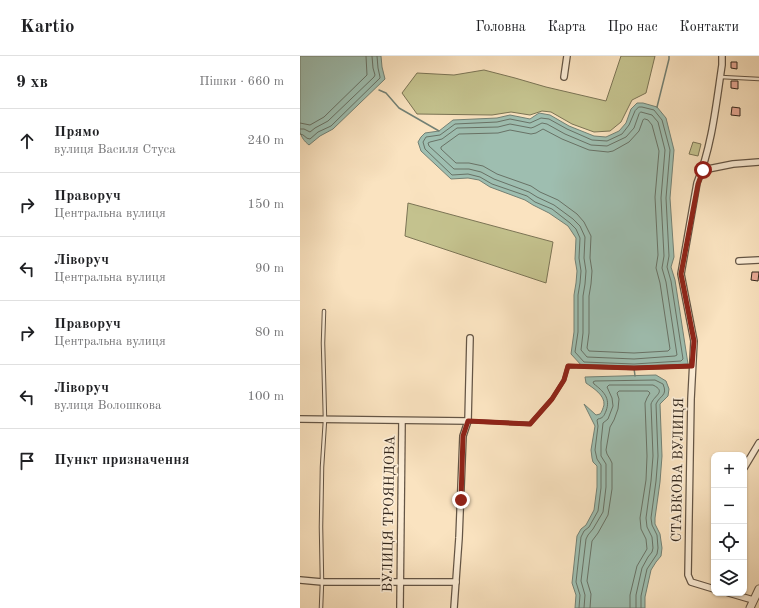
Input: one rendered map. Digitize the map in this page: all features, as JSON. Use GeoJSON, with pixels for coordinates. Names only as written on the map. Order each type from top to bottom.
{"type":"FeatureCollection","features":[{"type":"Feature","properties":{"kind":"street"},"geometry":{"type":"LineString","coordinates":[[564,77],[567,56]]}},
{"type":"Feature","properties":{"kind":"street","name":"СТАВКОВА ВУЛИЦЯ"},"geometry":{"type":"LineString","coordinates":[[711,588],[690,582],[688,575],[690,399],[694,341],[681,274],[698,184],[714,125],[722,56]]}},
{"type":"Feature","properties":{"kind":"street"},"geometry":{"type":"LineString","coordinates":[[703,170],[733,164],[759,162]]}},
{"type":"Feature","properties":{"kind":"street"},"geometry":{"type":"LineString","coordinates":[[739,261],[759,260]]}},
{"type":"Feature","properties":{"kind":"street"},"geometry":{"type":"LineString","coordinates":[[454,608],[459,538],[463,436],[468,421],[470,338]]}},
{"type":"Feature","properties":{"kind":"street"},"geometry":{"type":"LineString","coordinates":[[300,420],[468,421]]}},
{"type":"Feature","properties":{"kind":"street","name":"ВУЛИЦЯ ТРОЯНДОВА"},"geometry":{"type":"LineString","coordinates":[[400,608],[402,421]]}},
{"type":"Feature","properties":{"kind":"street"},"geometry":{"type":"LineString","coordinates":[[747,463],[759,443]]}},
{"type":"Feature","properties":{"kind":"street"},"geometry":{"type":"LineString","coordinates":[[300,580],[322,582],[456,582]]}},
{"type":"Feature","properties":{"kind":"street"},"geometry":{"type":"LineString","coordinates":[[750,608],[759,589]]}},
{"type":"Feature","properties":{"kind":"street"},"geometry":{"type":"LineString","coordinates":[[739,596],[753,600]]}},
{"type":"Feature","properties":{"kind":"lane"},"geometry":{"type":"LineString","coordinates":[[720,77],[759,80]]}},
{"type":"Feature","properties":{"kind":"lane"},"geometry":{"type":"LineString","coordinates":[[321,608],[324,311]]}},
{"type":"Feature","properties":{"kind":"lane"},"geometry":{"type":"LineString","coordinates":[[468,421],[530,424],[552,399],[564,380],[568,366],[634,368],[692,366]]}},
{"type":"Feature","properties":{"kind":"shaded area"},"geometry":{"type":"Polygon","coordinates":[[[621,56],[655,56],[646,93],[632,100],[621,122],[610,131],[594,132],[572,124],[551,112],[542,111],[530,115],[511,112],[492,115],[417,114],[402,93],[417,73],[454,75],[484,70],[546,87],[606,101],[621,56]]]}},
{"type":"Feature","properties":{"kind":"shaded area"},"geometry":{"type":"Polygon","coordinates":[[[693,142],[701,144],[698,156],[689,154],[693,142]]]}},
{"type":"Feature","properties":{"kind":"shaded area"},"geometry":{"type":"Polygon","coordinates":[[[408,203],[553,242],[546,283],[405,236],[408,203]]]}},
{"type":"Feature","properties":{"kind":"water"},"geometry":{"type":"Polygon","coordinates":[[[300,56],[381,56],[385,79],[333,129],[320,136],[309,145],[303,139],[300,132],[300,56]]]}},
{"type":"Feature","properties":{"kind":"water"},"geometry":{"type":"Polygon","coordinates":[[[637,103],[657,107],[666,118],[674,150],[670,198],[674,257],[671,267],[675,280],[688,364],[634,368],[582,366],[571,354],[574,332],[574,295],[577,271],[575,259],[576,238],[568,226],[549,213],[525,200],[490,187],[479,180],[468,178],[451,179],[421,151],[418,142],[425,133],[439,131],[453,120],[497,118],[510,115],[530,119],[539,113],[550,115],[569,126],[594,136],[606,137],[619,131],[626,123],[631,109],[637,103]]]}},
{"type":"Feature","properties":{"kind":"water"},"geometry":{"type":"Polygon","coordinates":[[[656,375],[666,381],[669,389],[668,396],[660,404],[662,456],[655,524],[660,534],[662,548],[661,556],[651,570],[645,597],[645,608],[575,608],[576,595],[572,583],[577,536],[581,529],[586,525],[594,510],[597,487],[597,466],[593,462],[591,450],[595,426],[584,404],[596,415],[601,413],[604,405],[601,395],[586,383],[585,377],[656,375]]]}},
{"type":"Feature","properties":{"kind":"building"},"geometry":{"type":"Polygon","coordinates":[[[731,62],[737,62],[737,69],[731,68],[731,62]]]}},
{"type":"Feature","properties":{"kind":"building"},"geometry":{"type":"Polygon","coordinates":[[[731,81],[738,81],[738,89],[731,88],[731,81]]]}},
{"type":"Feature","properties":{"kind":"building"},"geometry":{"type":"Polygon","coordinates":[[[732,107],[740,108],[740,116],[731,115],[732,107]]]}},
{"type":"Feature","properties":{"kind":"building"},"geometry":{"type":"Polygon","coordinates":[[[752,272],[759,272],[758,281],[751,280],[752,272]]]}},
{"type":"Feature","properties":{"kind":"waterway"},"geometry":{"type":"LineString","coordinates":[[657,107],[669,56]]}},
{"type":"Feature","properties":{"kind":"waterway"},"geometry":{"type":"LineString","coordinates":[[379,90],[386,93],[399,108],[439,131]]}},
{"type":"Feature","properties":{"kind":"waterway"},"geometry":{"type":"LineString","coordinates":[[634,368],[635,376]]}},
{"type":"Feature","properties":{"kind":"route"},"geometry":{"type":"LineString","coordinates":[[461,500],[463,436],[468,421],[530,424],[552,399],[564,380],[568,366],[634,368],[692,366],[694,341],[681,274],[698,184],[703,170]]}}]}
